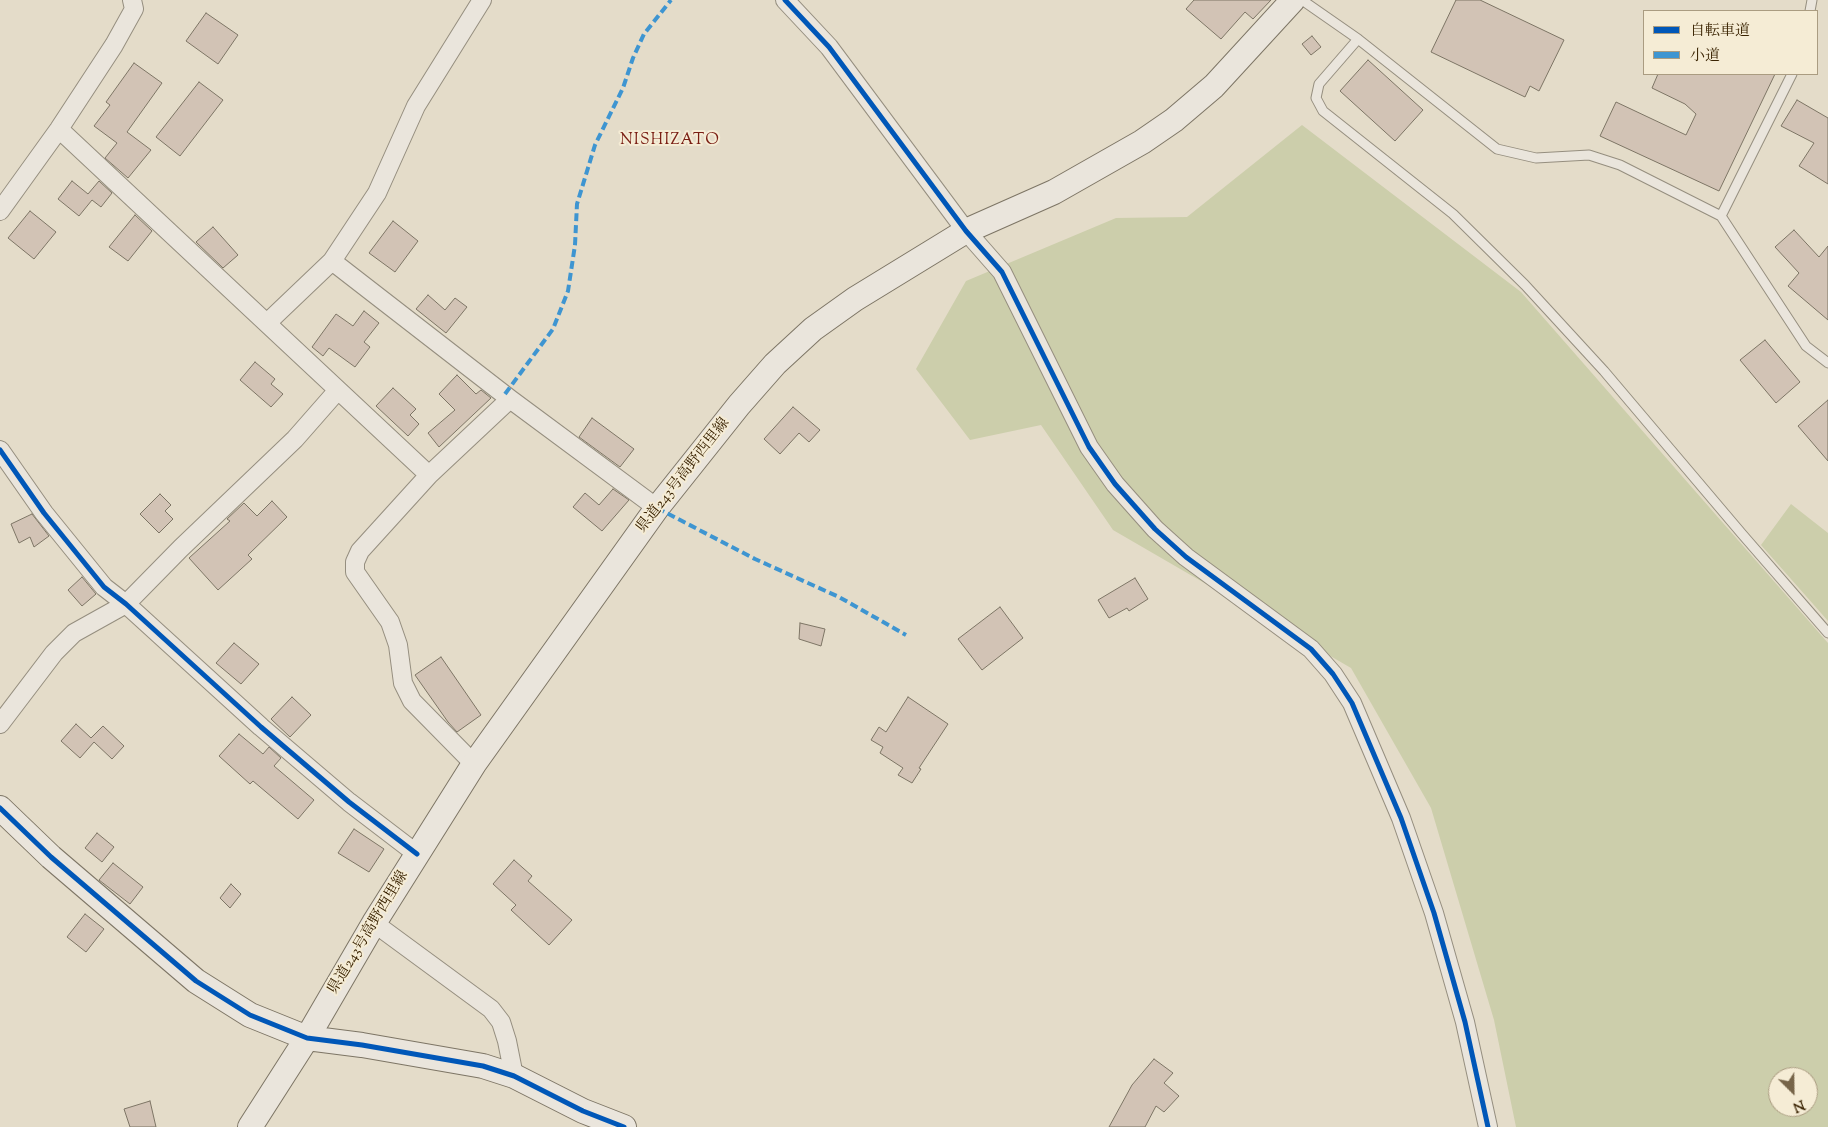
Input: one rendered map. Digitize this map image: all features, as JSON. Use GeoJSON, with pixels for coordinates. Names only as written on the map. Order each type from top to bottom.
{"type":"FeatureCollection","features":[{"type":"Feature","properties":{"kind":"main road","name":"県道243号高野西里線"},"geometry":{"type":"LineString","coordinates":[[250,1127],[307,1038],[374,923],[474,764],[657,508],[739,405],[775,364],[813,329],[855,299],[966,231],[1054,192],[1142,142],[1174,120],[1214,86],[1293,0]]}},
{"type":"Feature","properties":{"kind":"main road"},"geometry":{"type":"LineString","coordinates":[[0,808],[51,857],[196,981],[250,1015],[307,1038],[362,1045],[483,1066],[514,1076],[583,1111],[624,1127]]}},
{"type":"Feature","properties":{"kind":"street"},"geometry":{"type":"LineString","coordinates":[[0,211],[59,129],[114,45],[134,9],[132,0]]}},
{"type":"Feature","properties":{"kind":"street"},"geometry":{"type":"LineString","coordinates":[[267,323],[332,261],[377,193],[416,106],[482,0]]}},
{"type":"Feature","properties":{"kind":"street"},"geometry":{"type":"LineString","coordinates":[[785,0],[829,47],[966,231],[1002,272],[1089,447],[1115,484],[1154,529],[1186,557],[1310,649],[1333,674],[1352,703],[1401,818],[1434,913],[1465,1022],[1488,1127]]}},
{"type":"Feature","properties":{"kind":"street"},"geometry":{"type":"LineString","coordinates":[[59,129],[429,475]]}},
{"type":"Feature","properties":{"kind":"street"},"geometry":{"type":"LineString","coordinates":[[332,261],[510,399],[657,508]]}},
{"type":"Feature","properties":{"kind":"street"},"geometry":{"type":"LineString","coordinates":[[0,724],[54,654],[74,633],[126,604],[181,548],[295,439],[338,390]]}},
{"type":"Feature","properties":{"kind":"street"},"geometry":{"type":"LineString","coordinates":[[474,764],[412,702],[403,683],[398,645],[390,622],[355,572],[355,562],[360,551],[429,475],[510,399]]}},
{"type":"Feature","properties":{"kind":"street"},"geometry":{"type":"LineString","coordinates":[[0,450],[50,521],[104,587],[126,604],[268,733],[349,802],[417,854]]}},
{"type":"Feature","properties":{"kind":"street"},"geometry":{"type":"LineString","coordinates":[[374,923],[491,1009],[501,1022],[507,1040],[514,1076]]}},
{"type":"Feature","properties":{"kind":"lane"},"geometry":{"type":"LineString","coordinates":[[1302,0],[1358,39],[1497,149],[1536,158],[1589,155],[1620,165],[1721,216],[1806,346],[1828,363]]}},
{"type":"Feature","properties":{"kind":"lane"},"geometry":{"type":"LineString","coordinates":[[1358,39],[1319,84],[1316,98],[1323,111],[1453,214],[1525,285],[1604,371],[1828,633]]}},
{"type":"Feature","properties":{"kind":"lane"},"geometry":{"type":"LineString","coordinates":[[1721,216],[1792,75]]}},
{"type":"Feature","properties":{"kind":"green space"},"geometry":{"type":"Polygon","coordinates":[[[1302,125],[1521,292],[1828,643],[1828,1127],[1516,1127],[1494,1020],[1431,808],[1351,668],[1113,530],[1041,425],[970,440],[916,369],[966,281],[1116,218],[1187,217],[1302,125]]]}},
{"type":"Feature","properties":{"kind":"green space"},"geometry":{"type":"Polygon","coordinates":[[[1791,504],[1828,533],[1828,621],[1761,545],[1791,504]]]}},
{"type":"Feature","properties":{"kind":"building"},"geometry":{"type":"Polygon","coordinates":[[[1194,0],[1271,0],[1253,19],[1245,12],[1221,39],[1186,9],[1194,0]]]}},
{"type":"Feature","properties":{"kind":"building"},"geometry":{"type":"Polygon","coordinates":[[[1456,0],[1480,0],[1564,40],[1539,91],[1530,86],[1525,97],[1431,52],[1456,0]]]}},
{"type":"Feature","properties":{"kind":"building"},"geometry":{"type":"Polygon","coordinates":[[[206,13],[238,35],[218,64],[186,41],[206,13]]]}},
{"type":"Feature","properties":{"kind":"building"},"geometry":{"type":"Polygon","coordinates":[[[1312,36],[1321,47],[1311,55],[1302,44],[1312,36]]]}},
{"type":"Feature","properties":{"kind":"building"},"geometry":{"type":"Polygon","coordinates":[[[1368,60],[1423,110],[1395,141],[1340,91],[1368,60]]]}},
{"type":"Feature","properties":{"kind":"building"},"geometry":{"type":"Polygon","coordinates":[[[134,63],[162,83],[127,132],[151,150],[128,178],[105,158],[117,143],[94,126],[110,105],[106,102],[134,63]]]}},
{"type":"Feature","properties":{"kind":"building"},"geometry":{"type":"Polygon","coordinates":[[[1658,75],[1775,75],[1719,191],[1600,136],[1616,102],[1686,135],[1696,114],[1685,104],[1652,88],[1658,75]]]}},
{"type":"Feature","properties":{"kind":"building"},"geometry":{"type":"Polygon","coordinates":[[[199,82],[223,100],[180,156],[156,137],[199,82]]]}},
{"type":"Feature","properties":{"kind":"building"},"geometry":{"type":"Polygon","coordinates":[[[1797,100],[1828,118],[1828,184],[1799,166],[1814,143],[1781,126],[1797,100]]]}},
{"type":"Feature","properties":{"kind":"building"},"geometry":{"type":"Polygon","coordinates":[[[72,181],[88,194],[99,181],[112,193],[101,207],[92,200],[79,216],[58,199],[72,181]]]}},
{"type":"Feature","properties":{"kind":"building"},"geometry":{"type":"Polygon","coordinates":[[[30,211],[56,232],[34,259],[8,238],[30,211]]]}},
{"type":"Feature","properties":{"kind":"building"},"geometry":{"type":"Polygon","coordinates":[[[135,215],[152,231],[128,261],[109,247],[135,215]]]}},
{"type":"Feature","properties":{"kind":"building"},"geometry":{"type":"Polygon","coordinates":[[[393,221],[418,241],[395,272],[369,253],[393,221]]]}},
{"type":"Feature","properties":{"kind":"building"},"geometry":{"type":"Polygon","coordinates":[[[213,227],[238,255],[223,268],[196,242],[213,227]]]}},
{"type":"Feature","properties":{"kind":"building"},"geometry":{"type":"Polygon","coordinates":[[[1794,230],[1819,257],[1828,246],[1828,320],[1788,286],[1799,273],[1775,247],[1794,230]]]}},
{"type":"Feature","properties":{"kind":"building"},"geometry":{"type":"Polygon","coordinates":[[[428,295],[445,310],[455,298],[467,307],[446,333],[416,309],[428,295]]]}},
{"type":"Feature","properties":{"kind":"building"},"geometry":{"type":"Polygon","coordinates":[[[364,311],[379,323],[364,342],[370,347],[355,367],[329,348],[323,356],[312,347],[336,314],[353,326],[364,311]]]}},
{"type":"Feature","properties":{"kind":"building"},"geometry":{"type":"Polygon","coordinates":[[[1765,340],[1800,382],[1776,403],[1740,360],[1765,340]]]}},
{"type":"Feature","properties":{"kind":"building"},"geometry":{"type":"Polygon","coordinates":[[[255,362],[275,379],[271,384],[283,394],[271,407],[240,380],[255,362]]]}},
{"type":"Feature","properties":{"kind":"building"},"geometry":{"type":"Polygon","coordinates":[[[457,375],[476,394],[481,390],[491,398],[439,447],[428,433],[455,410],[439,394],[457,375]]]}},
{"type":"Feature","properties":{"kind":"building"},"geometry":{"type":"Polygon","coordinates":[[[393,388],[416,409],[410,415],[419,424],[408,436],[376,406],[393,388]]]}},
{"type":"Feature","properties":{"kind":"building"},"geometry":{"type":"Polygon","coordinates":[[[1828,400],[1828,461],[1798,426],[1828,400]]]}},
{"type":"Feature","properties":{"kind":"building"},"geometry":{"type":"Polygon","coordinates":[[[793,407],[820,430],[809,442],[799,433],[780,454],[764,439],[793,407]]]}},
{"type":"Feature","properties":{"kind":"building"},"geometry":{"type":"Polygon","coordinates":[[[592,418],[634,449],[620,467],[579,437],[592,418]]]}},
{"type":"Feature","properties":{"kind":"building"},"geometry":{"type":"Polygon","coordinates":[[[613,489],[629,500],[602,531],[573,507],[585,493],[599,505],[613,489]]]}},
{"type":"Feature","properties":{"kind":"building"},"geometry":{"type":"Polygon","coordinates":[[[160,494],[171,505],[165,511],[173,519],[159,533],[140,514],[160,494]]]}},
{"type":"Feature","properties":{"kind":"building"},"geometry":{"type":"Polygon","coordinates":[[[272,501],[287,517],[248,555],[252,559],[218,590],[189,558],[230,521],[227,519],[244,503],[257,516],[272,501]]]}},
{"type":"Feature","properties":{"kind":"building"},"geometry":{"type":"Polygon","coordinates":[[[32,514],[49,536],[34,547],[30,537],[19,543],[11,524],[32,514]]]}},
{"type":"Feature","properties":{"kind":"building"},"geometry":{"type":"Polygon","coordinates":[[[82,577],[96,594],[82,606],[68,590],[82,577]]]}},
{"type":"Feature","properties":{"kind":"building"},"geometry":{"type":"Polygon","coordinates":[[[1135,578],[1148,599],[1129,611],[1127,608],[1109,618],[1098,600],[1135,578]]]}},
{"type":"Feature","properties":{"kind":"building"},"geometry":{"type":"Polygon","coordinates":[[[1000,607],[1023,638],[982,670],[958,639],[1000,607]]]}},
{"type":"Feature","properties":{"kind":"building"},"geometry":{"type":"Polygon","coordinates":[[[800,623],[825,629],[821,646],[799,639],[800,623]]]}},
{"type":"Feature","properties":{"kind":"building"},"geometry":{"type":"Polygon","coordinates":[[[234,643],[259,664],[241,684],[216,663],[234,643]]]}},
{"type":"Feature","properties":{"kind":"building"},"geometry":{"type":"Polygon","coordinates":[[[441,657],[481,715],[457,732],[415,675],[441,657]]]}},
{"type":"Feature","properties":{"kind":"building"},"geometry":{"type":"Polygon","coordinates":[[[292,697],[311,715],[290,737],[271,719],[292,697]]]}},
{"type":"Feature","properties":{"kind":"building"},"geometry":{"type":"Polygon","coordinates":[[[908,697],[948,724],[919,768],[921,769],[912,783],[898,775],[903,768],[880,753],[883,747],[871,740],[879,727],[886,732],[908,697]]]}},
{"type":"Feature","properties":{"kind":"building"},"geometry":{"type":"Polygon","coordinates":[[[76,724],[91,738],[103,726],[124,746],[112,759],[94,742],[80,758],[61,741],[76,724]]]}},
{"type":"Feature","properties":{"kind":"building"},"geometry":{"type":"Polygon","coordinates":[[[239,734],[263,754],[269,747],[281,758],[274,766],[314,800],[298,819],[253,781],[250,784],[219,756],[239,734]]]}},
{"type":"Feature","properties":{"kind":"building"},"geometry":{"type":"Polygon","coordinates":[[[354,829],[384,849],[369,872],[338,853],[354,829]]]}},
{"type":"Feature","properties":{"kind":"building"},"geometry":{"type":"Polygon","coordinates":[[[97,833],[114,847],[102,862],[85,848],[97,833]]]}},
{"type":"Feature","properties":{"kind":"building"},"geometry":{"type":"Polygon","coordinates":[[[514,860],[532,876],[528,881],[572,920],[549,945],[511,910],[516,905],[493,884],[514,860]]]}},
{"type":"Feature","properties":{"kind":"building"},"geometry":{"type":"Polygon","coordinates":[[[113,863],[143,887],[130,904],[99,880],[113,863]]]}},
{"type":"Feature","properties":{"kind":"building"},"geometry":{"type":"Polygon","coordinates":[[[231,884],[241,894],[230,908],[220,898],[231,884]]]}},
{"type":"Feature","properties":{"kind":"building"},"geometry":{"type":"Polygon","coordinates":[[[85,914],[104,929],[86,952],[67,937],[85,914]]]}},
{"type":"Feature","properties":{"kind":"building"},"geometry":{"type":"Polygon","coordinates":[[[1154,1059],[1173,1073],[1164,1083],[1179,1096],[1164,1112],[1156,1106],[1145,1127],[1109,1127],[1132,1085],[1154,1059]]]}},
{"type":"Feature","properties":{"kind":"building"},"geometry":{"type":"Polygon","coordinates":[[[150,1101],[156,1127],[130,1127],[124,1109],[150,1101]]]}},
{"type":"Feature","properties":{"kind":"marked path"},"geometry":{"type":"LineString","coordinates":[[505,394],[553,329],[568,291],[575,245],[577,204],[595,145],[623,88],[633,58],[644,34],[671,0]]}},
{"type":"Feature","properties":{"kind":"marked path"},"geometry":{"type":"LineString","coordinates":[[657,508],[755,559],[839,597],[906,635]]}},
{"type":"Feature","properties":{"kind":"cycle path"},"geometry":{"type":"LineString","coordinates":[[785,0],[829,47],[966,231],[1002,272],[1089,447],[1115,484],[1155,529],[1186,557],[1311,649],[1333,674],[1352,703],[1401,818],[1434,913],[1465,1022],[1488,1127]]}},
{"type":"Feature","properties":{"kind":"cycle path"},"geometry":{"type":"LineString","coordinates":[[0,450],[44,513],[104,587],[126,604],[261,727],[349,802],[417,854]]}},
{"type":"Feature","properties":{"kind":"cycle path"},"geometry":{"type":"LineString","coordinates":[[0,808],[51,857],[196,981],[250,1015],[307,1038],[362,1045],[483,1066],[514,1076],[583,1111],[624,1127]]}},
{"type":"Feature","properties":{"kind":"district","name":"NISHIZATO"},"geometry":{"type":"Point","coordinates":[670,141]}}]}
